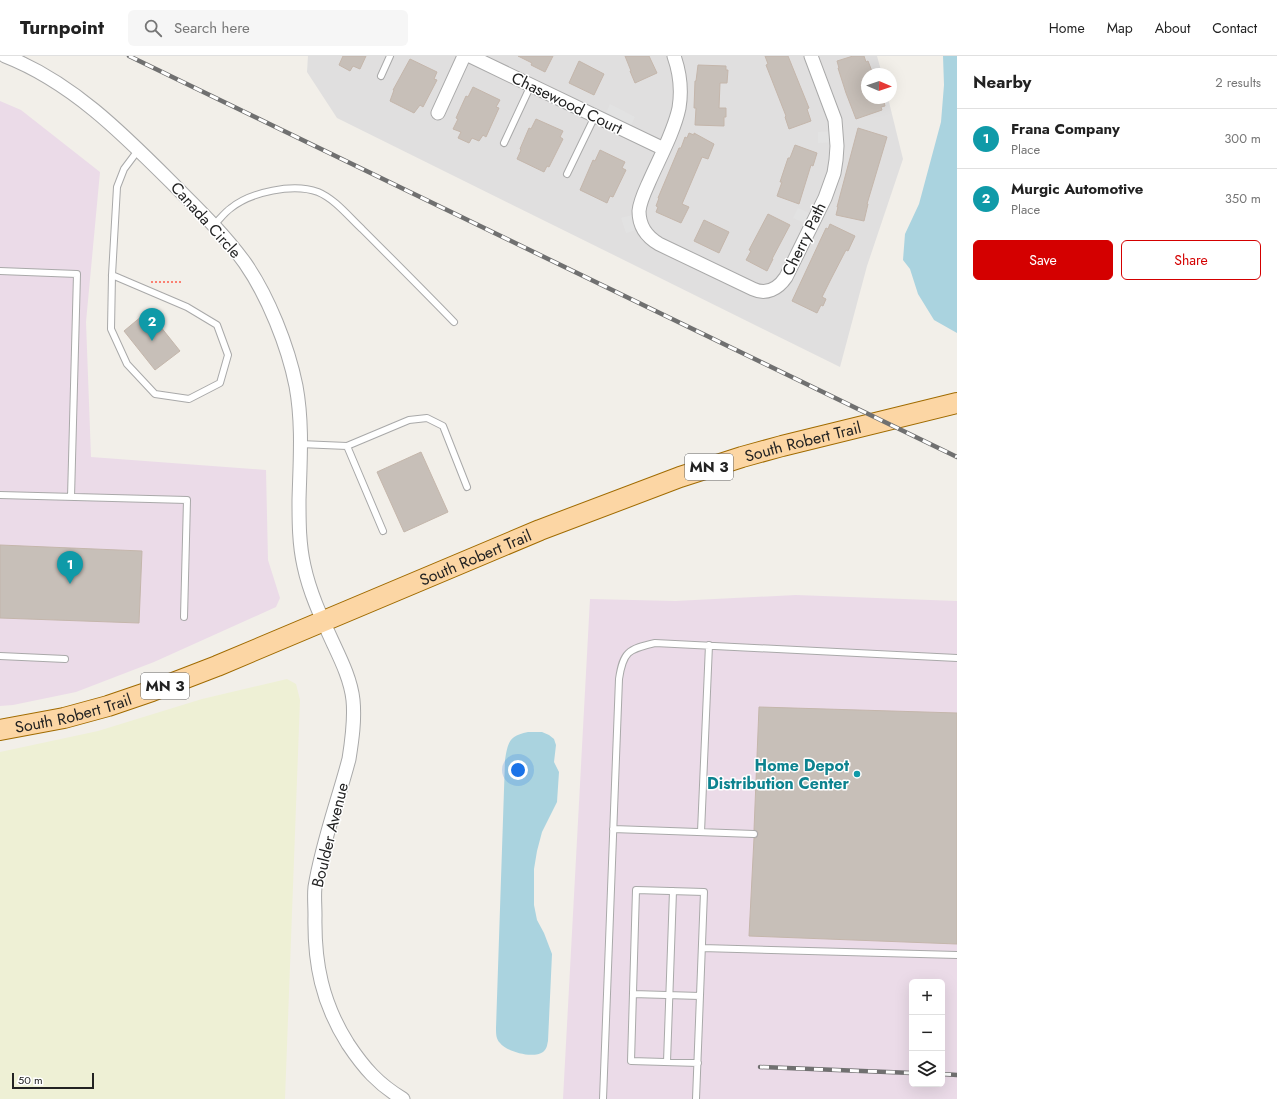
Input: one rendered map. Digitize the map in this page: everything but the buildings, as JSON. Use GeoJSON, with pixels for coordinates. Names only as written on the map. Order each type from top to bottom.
{"type":"FeatureCollection","features":[{"type":"Feature","properties":{"kind":"main road","name":"South Robert Trail"},"geometry":{"type":"LineString","coordinates":[[0,730],[64,718],[108,706],[196,674],[540,530],[680,477],[782,446],[957,404]]}},
{"type":"Feature","properties":{"kind":"street","name":"Canada Circle"},"geometry":{"type":"LineString","coordinates":[[5,56],[37,70],[52,79],[90,107],[139,149],[224,235],[246,264],[267,303],[282,338],[296,386],[299,411],[300,444],[300,548],[308,584],[323,620]]}},
{"type":"Feature","properties":{"kind":"street"},"geometry":{"type":"LineString","coordinates":[[438,114],[464,56]]}},
{"type":"Feature","properties":{"kind":"street","name":"Chasewood Court"},"geometry":{"type":"LineString","coordinates":[[470,56],[664,149]]}},
{"type":"Feature","properties":{"kind":"street"},"geometry":{"type":"LineString","coordinates":[[664,149],[679,108],[680,86],[678,69],[674,56]]}},
{"type":"Feature","properties":{"kind":"street","name":"Cherry Path"},"geometry":{"type":"LineString","coordinates":[[664,149],[642,199],[639,212],[644,231],[653,240],[757,290],[772,290],[780,285],[786,277],[824,198],[834,173],[836,160],[837,146],[834,120],[811,56]]}},
{"type":"Feature","properties":{"kind":"street","name":"Boulder Avenue"},"geometry":{"type":"LineString","coordinates":[[323,620],[344,666],[353,699],[354,717],[349,759],[321,859],[315,889],[314,926],[319,973],[324,995],[333,1018],[358,1059],[370,1075],[403,1099]]}},
{"type":"Feature","properties":{"kind":"lane"},"geometry":{"type":"LineString","coordinates":[[381,76],[390,56]]}},
{"type":"Feature","properties":{"kind":"lane"},"geometry":{"type":"LineString","coordinates":[[504,144],[532,85]]}},
{"type":"Feature","properties":{"kind":"lane"},"geometry":{"type":"LineString","coordinates":[[567,174],[595,116]]}},
{"type":"Feature","properties":{"kind":"lane"},"geometry":{"type":"LineString","coordinates":[[112,275],[186,307],[217,326],[228,355],[220,383],[189,399],[155,394],[127,364],[112,328],[112,275],[117,187],[124,168],[139,149]]}},
{"type":"Feature","properties":{"kind":"lane"},"geometry":{"type":"LineString","coordinates":[[214,225],[230,208],[245,199],[266,191],[285,189],[317,192],[328,198],[340,209],[454,322]]}},
{"type":"Feature","properties":{"kind":"lane"},"geometry":{"type":"LineString","coordinates":[[0,271],[77,274],[71,497]]}},
{"type":"Feature","properties":{"kind":"lane"},"geometry":{"type":"LineString","coordinates":[[300,444],[347,446],[409,420],[427,418],[443,426],[467,487]]}},
{"type":"Feature","properties":{"kind":"lane"},"geometry":{"type":"LineString","coordinates":[[347,446],[383,531]]}},
{"type":"Feature","properties":{"kind":"lane"},"geometry":{"type":"LineString","coordinates":[[0,495],[187,500],[184,618]]}},
{"type":"Feature","properties":{"kind":"lane"},"geometry":{"type":"LineString","coordinates":[[603,1099],[619,679],[622,664],[626,655],[632,650],[655,643],[957,658]]}},
{"type":"Feature","properties":{"kind":"lane"},"geometry":{"type":"LineString","coordinates":[[701,832],[709,645]]}},
{"type":"Feature","properties":{"kind":"lane"},"geometry":{"type":"LineString","coordinates":[[0,656],[65,659]]}},
{"type":"Feature","properties":{"kind":"lane"},"geometry":{"type":"LineString","coordinates":[[613,828],[754,834]]}},
{"type":"Feature","properties":{"kind":"lane"},"geometry":{"type":"LineString","coordinates":[[696,1099],[698,1063],[704,892],[636,890],[631,1061],[698,1063]]}},
{"type":"Feature","properties":{"kind":"lane"},"geometry":{"type":"LineString","coordinates":[[667,1062],[673,891]]}},
{"type":"Feature","properties":{"kind":"lane"},"geometry":{"type":"LineString","coordinates":[[702,948],[957,955]]}},
{"type":"Feature","properties":{"kind":"lane"},"geometry":{"type":"LineString","coordinates":[[633,994],[700,996]]}},
{"type":"Feature","properties":{"kind":"path"},"geometry":{"type":"LineString","coordinates":[[130,282],[182,282]]}},
{"type":"Feature","properties":{"kind":"shaded area"},"geometry":{"type":"Polygon","coordinates":[[[308,56],[877,56],[880,68],[861,68],[861,104],[889,104],[903,159],[867,266],[840,367],[337,118],[307,72],[308,56]]]}},
{"type":"Feature","properties":{"kind":"shaded area"},"geometry":{"type":"Polygon","coordinates":[[[0,101],[21,110],[100,172],[86,322],[91,457],[266,470],[268,560],[280,598],[276,607],[154,662],[76,692],[13,705],[0,706],[0,101]]]}},
{"type":"Feature","properties":{"kind":"shaded area"},"geometry":{"type":"Polygon","coordinates":[[[610,104],[635,117],[628,132],[603,120],[610,104]]]}},
{"type":"Feature","properties":{"kind":"shaded area"},"geometry":{"type":"Polygon","coordinates":[[[836,131],[837,142],[818,143],[818,132],[836,131]]]}},
{"type":"Feature","properties":{"kind":"shaded area"},"geometry":{"type":"Polygon","coordinates":[[[798,208],[816,216],[811,226],[793,218],[798,208]]]}},
{"type":"Feature","properties":{"kind":"shaded area"},"geometry":{"type":"Polygon","coordinates":[[[640,213],[643,228],[626,233],[621,218],[640,213]]]}},
{"type":"Feature","properties":{"kind":"shaded area"},"geometry":{"type":"Polygon","coordinates":[[[796,595],[957,601],[957,1099],[563,1099],[590,599],[675,601],[796,595]]]}},
{"type":"Feature","properties":{"kind":"green space"},"geometry":{"type":"Polygon","coordinates":[[[287,679],[296,684],[300,700],[285,1099],[0,1099],[0,752],[98,731],[202,699],[287,679]]]}},
{"type":"Feature","properties":{"kind":"water"},"geometry":{"type":"Polygon","coordinates":[[[943,56],[957,56],[957,333],[934,320],[918,294],[910,269],[903,260],[905,234],[919,204],[941,122],[944,85],[943,56]]]}},
{"type":"Feature","properties":{"kind":"water"},"geometry":{"type":"Polygon","coordinates":[[[528,732],[542,732],[554,739],[556,745],[554,762],[559,772],[557,802],[542,832],[534,869],[534,905],[537,920],[552,954],[547,1047],[543,1052],[533,1055],[520,1054],[508,1049],[500,1043],[496,1036],[505,760],[510,741],[517,736],[528,732]]]}},
{"type":"Feature","properties":{"kind":"railway"},"geometry":{"type":"LineString","coordinates":[[129,56],[957,457]]}},
{"type":"Feature","properties":{"kind":"railway"},"geometry":{"type":"LineString","coordinates":[[760,1067],[909,1073]]}},
{"type":"Feature","properties":{"kind":"railway"},"geometry":{"type":"LineString","coordinates":[[945,1074],[957,1075]]}},
{"type":"Feature","properties":{"kind":"place","name":"Murgic Automotive"},"geometry":{"type":"Point","coordinates":[152,341]}},
{"type":"Feature","properties":{"kind":"place","name":"Frana Company"},"geometry":{"type":"Point","coordinates":[70,584]}},
{"type":"Feature","properties":{"kind":"place","name":"Home Depot Distribution Center"},"geometry":{"type":"Point","coordinates":[857,774]}}]}
